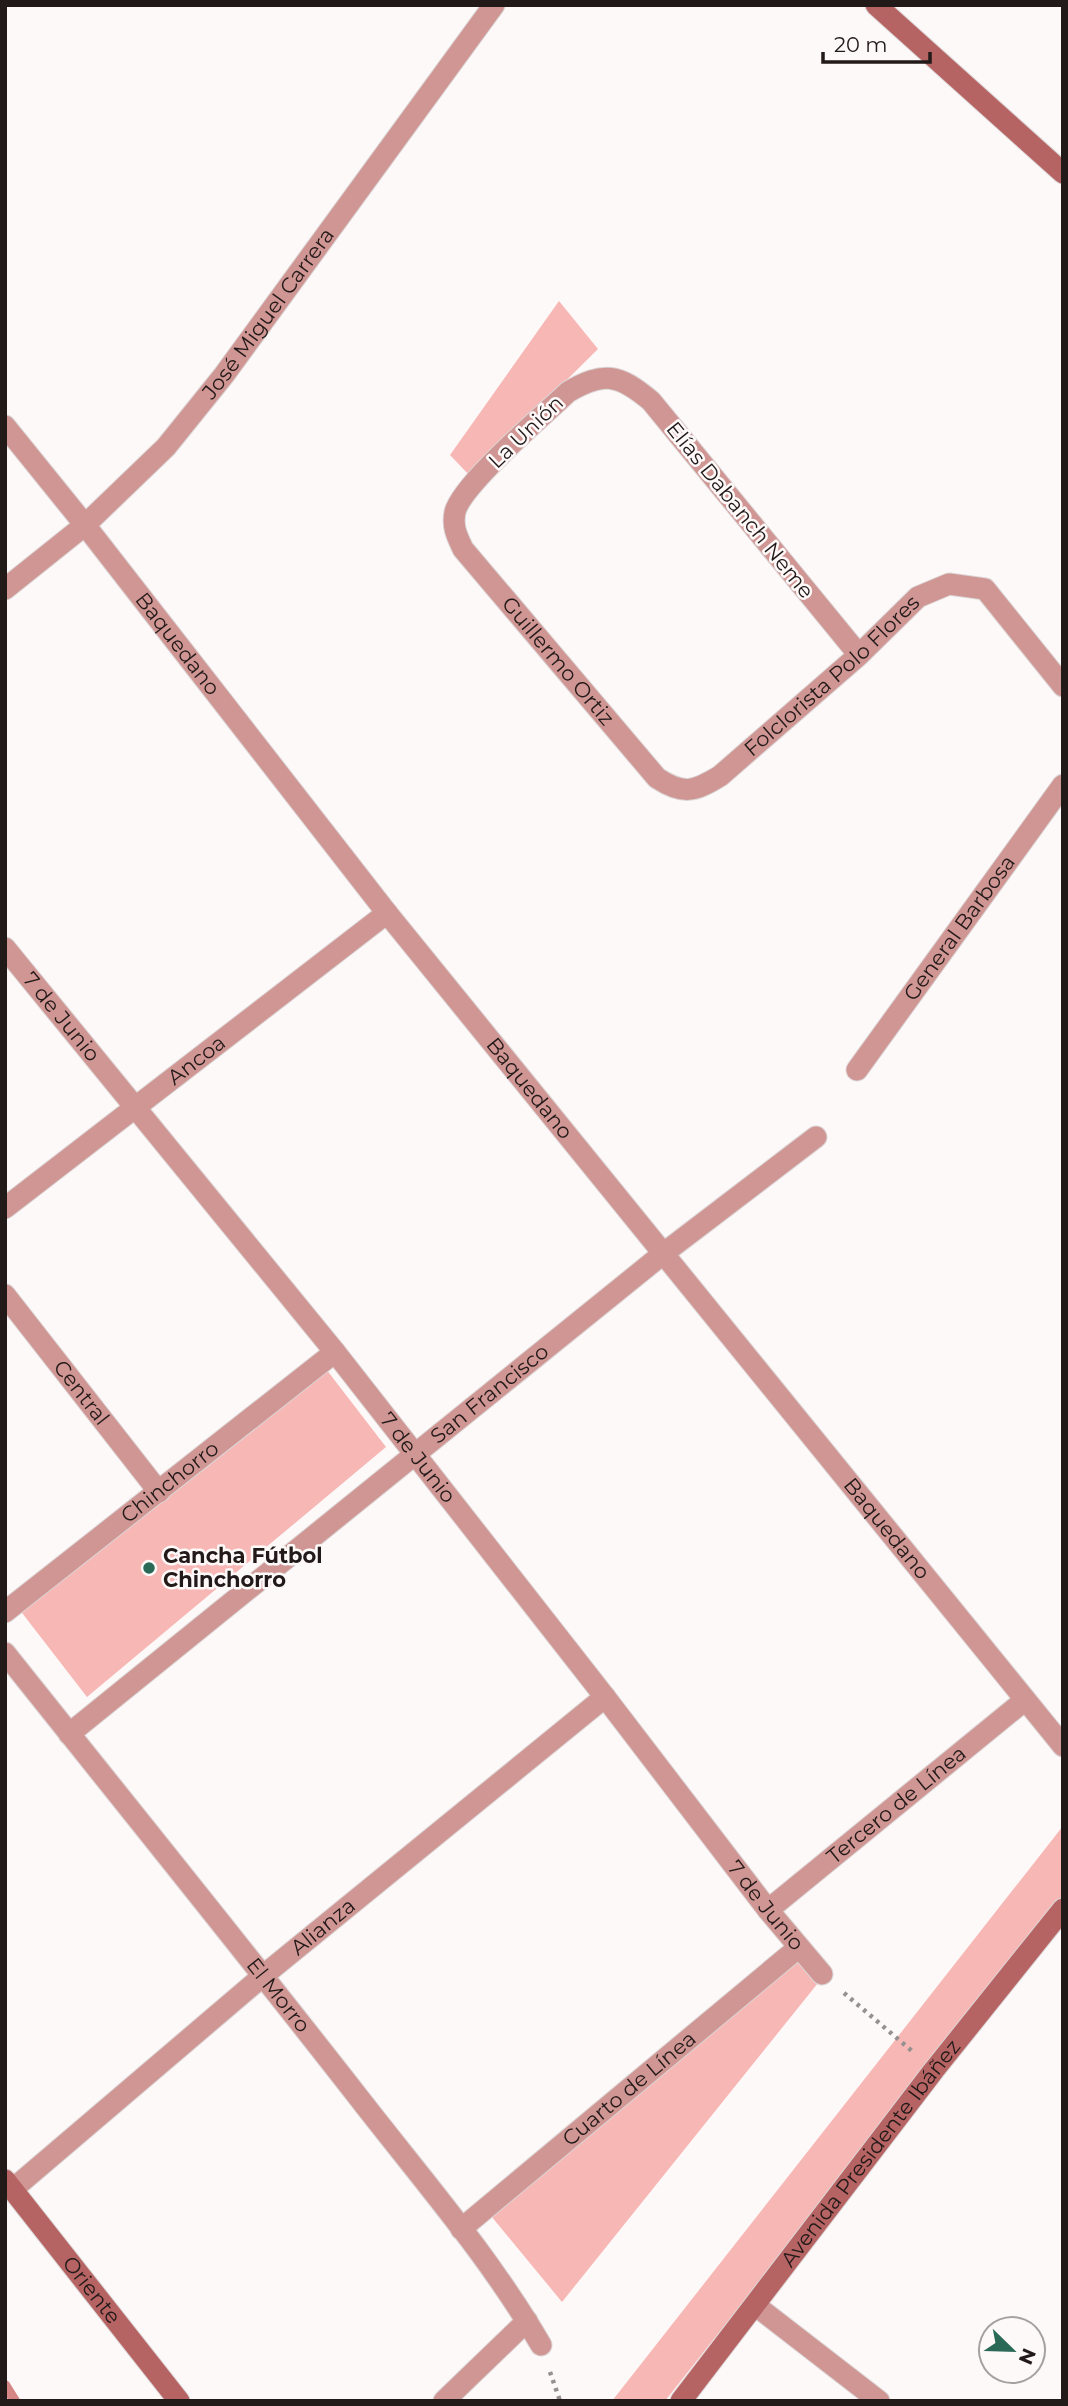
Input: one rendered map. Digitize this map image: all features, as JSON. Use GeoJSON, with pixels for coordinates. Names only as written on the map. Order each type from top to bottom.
{"type":"FeatureCollection","features":[{"type":"Feature","properties":{"kind":"street","name":"José Miguel Carrera"},"geometry":{"type":"LineString","coordinates":[[5,589],[85,525],[166,447],[224,375],[494,5]]}},
{"type":"Feature","properties":{"kind":"street"},"geometry":{"type":"LineString","coordinates":[[876,5],[1063,173]]}},
{"type":"Feature","properties":{"kind":"street","name":"La Unión"},"geometry":{"type":"LineString","coordinates":[[456,510],[468,489],[568,392],[587,381],[612,377]]}},
{"type":"Feature","properties":{"kind":"street","name":"Elías Dabanch Neme"},"geometry":{"type":"LineString","coordinates":[[612,377],[634,387],[651,401],[859,655]]}},
{"type":"Feature","properties":{"kind":"street","name":"Baquedano"},"geometry":{"type":"LineString","coordinates":[[5,426],[387,913],[1063,1746]]}},
{"type":"Feature","properties":{"kind":"street","name":"Guillermo Ortiz"},"geometry":{"type":"LineString","coordinates":[[456,510],[454,528],[463,549],[657,778],[671,787],[687,791]]}},
{"type":"Feature","properties":{"kind":"street","name":"Folclorista Polo Flores"},"geometry":{"type":"LineString","coordinates":[[687,791],[704,786],[720,776],[859,655],[918,597],[949,584],[985,589],[1063,686]]}},
{"type":"Feature","properties":{"kind":"street","name":"General Barbosa"},"geometry":{"type":"LineString","coordinates":[[857,1070],[1063,785]]}},
{"type":"Feature","properties":{"kind":"street","name":"Ancoa"},"geometry":{"type":"LineString","coordinates":[[5,1208],[387,913]]}},
{"type":"Feature","properties":{"kind":"street","name":"7 de Junio"},"geometry":{"type":"LineString","coordinates":[[5,948],[335,1352],[605,1696],[768,1910],[822,1974]]}},
{"type":"Feature","properties":{"kind":"street","name":"San Francisco"},"geometry":{"type":"LineString","coordinates":[[69,1734],[664,1253],[816,1137]]}},
{"type":"Feature","properties":{"kind":"street","name":"Central"},"geometry":{"type":"LineString","coordinates":[[5,1295],[159,1492]]}},
{"type":"Feature","properties":{"kind":"street","name":"Chinchorro"},"geometry":{"type":"LineString","coordinates":[[5,1612],[335,1352]]}},
{"type":"Feature","properties":{"kind":"street","name":"El Morro"},"geometry":{"type":"LineString","coordinates":[[5,1653],[264,1975],[461,2229],[527,2321],[541,2345]]}},
{"type":"Feature","properties":{"kind":"street","name":"Alianza"},"geometry":{"type":"LineString","coordinates":[[9,2185],[605,1696]]}},
{"type":"Feature","properties":{"kind":"street","name":"Tercero de Línea"},"geometry":{"type":"LineString","coordinates":[[768,1910],[1026,1700]]}},
{"type":"Feature","properties":{"kind":"street","name":"Avenida Presidente Ibáñez"},"geometry":{"type":"LineString","coordinates":[[681,2401],[934,2070],[1063,1909]]}},
{"type":"Feature","properties":{"kind":"street","name":"Cuarto de Línea"},"geometry":{"type":"LineString","coordinates":[[461,2229],[798,1948]]}},
{"type":"Feature","properties":{"kind":"street","name":"Oriente"},"geometry":{"type":"LineString","coordinates":[[9,2185],[180,2401]]}},
{"type":"Feature","properties":{"kind":"street"},"geometry":{"type":"LineString","coordinates":[[755,2305],[879,2401]]}},
{"type":"Feature","properties":{"kind":"street"},"geometry":{"type":"LineString","coordinates":[[444,2401],[527,2321]]}},
{"type":"Feature","properties":{"kind":"path"},"geometry":{"type":"LineString","coordinates":[[822,1974],[934,2070]]}},
{"type":"Feature","properties":{"kind":"shaded area"},"geometry":{"type":"Polygon","coordinates":[[[559,301],[598,349],[470,476],[450,455],[559,301]]]}},
{"type":"Feature","properties":{"kind":"shaded area"},"geometry":{"type":"Polygon","coordinates":[[[326,1369],[386,1447],[87,1697],[19,1609],[326,1369]]]}},
{"type":"Feature","properties":{"kind":"shaded area"},"geometry":{"type":"Polygon","coordinates":[[[1063,1826],[1063,1896],[665,2401],[612,2401],[1063,1826]]]}},
{"type":"Feature","properties":{"kind":"shaded area"},"geometry":{"type":"Polygon","coordinates":[[[794,1958],[818,1983],[562,2302],[482,2205],[794,1958]]]}},
{"type":"Feature","properties":{"kind":"waterway"},"geometry":{"type":"LineString","coordinates":[[5,2385],[15,2401]]}},
{"type":"Feature","properties":{"kind":"place","name":"Cancha Fútbol Chinchorro"},"geometry":{"type":"Point","coordinates":[149,1568]}}]}
